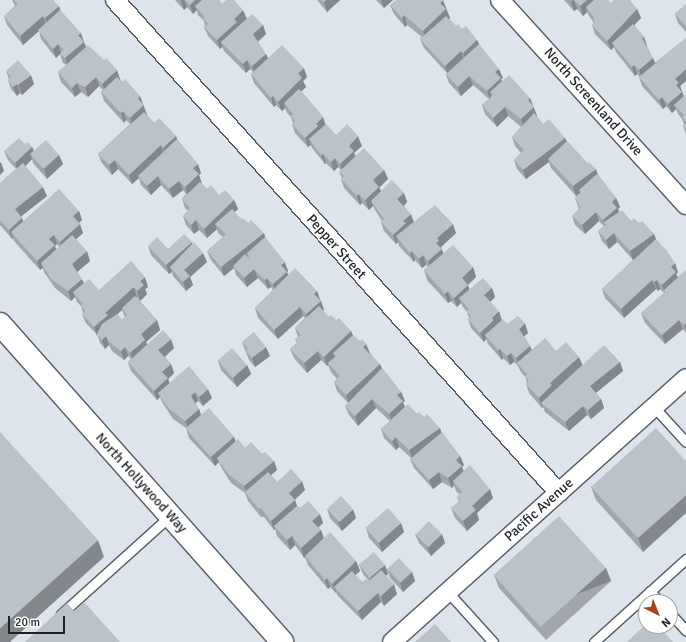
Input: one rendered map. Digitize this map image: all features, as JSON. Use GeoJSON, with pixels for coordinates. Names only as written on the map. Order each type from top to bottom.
{"type":"FeatureCollection","features":[{"type":"Feature","properties":{"kind":"main road","name":"North Hollywood Way"},"geometry":{"type":"LineString","coordinates":[[0,324],[282,642]]}},
{"type":"Feature","properties":{"kind":"street","name":"Pepper Street"},"geometry":{"type":"LineString","coordinates":[[115,0],[559,493]]}},
{"type":"Feature","properties":{"kind":"street","name":"North Screenland Drive"},"geometry":{"type":"LineString","coordinates":[[500,0],[686,205]]}},
{"type":"Feature","properties":{"kind":"street","name":"Pacific Avenue"},"geometry":{"type":"LineString","coordinates":[[392,642],[686,378]]}},
{"type":"Feature","properties":{"kind":"lane"},"geometry":{"type":"LineString","coordinates":[[654,407],[686,442]]}},
{"type":"Feature","properties":{"kind":"lane"},"geometry":{"type":"LineString","coordinates":[[53,621],[170,516]]}},
{"type":"Feature","properties":{"kind":"lane"},"geometry":{"type":"LineString","coordinates":[[594,642],[686,559]]}},
{"type":"Feature","properties":{"kind":"lane"},"geometry":{"type":"LineString","coordinates":[[650,591],[653,594]]}},
{"type":"Feature","properties":{"kind":"lane"},"geometry":{"type":"LineString","coordinates":[[448,592],[493,642]]}},
{"type":"Feature","properties":{"kind":"lane"},"geometry":{"type":"LineString","coordinates":[[678,622],[686,631]]}},
{"type":"Feature","properties":{"kind":"building"},"geometry":{"type":"Polygon","coordinates":[[[14,0],[53,0],[59,6],[45,18],[43,16],[20,36],[4,16],[18,4],[14,0]]]}},
{"type":"Feature","properties":{"kind":"building"},"geometry":{"type":"Polygon","coordinates":[[[185,0],[195,0],[190,5],[185,0]]]}},
{"type":"Feature","properties":{"kind":"building"},"geometry":{"type":"Polygon","coordinates":[[[202,0],[219,0],[222,4],[226,0],[234,0],[243,10],[234,19],[237,22],[217,40],[204,27],[208,24],[203,18],[205,17],[195,6],[202,0]]]}},
{"type":"Feature","properties":{"kind":"building"},"geometry":{"type":"Polygon","coordinates":[[[396,0],[442,0],[440,3],[446,9],[423,31],[404,15],[402,18],[390,5],[396,0]]]}},
{"type":"Feature","properties":{"kind":"building"},"geometry":{"type":"Polygon","coordinates":[[[574,0],[587,0],[580,6],[574,0]]]}},
{"type":"Feature","properties":{"kind":"building"},"geometry":{"type":"Polygon","coordinates":[[[594,0],[608,0],[610,3],[614,0],[630,0],[637,9],[607,41],[592,25],[595,21],[593,19],[594,17],[586,7],[594,0]]]}},
{"type":"Feature","properties":{"kind":"building"},"geometry":{"type":"Polygon","coordinates":[[[686,4],[686,26],[675,14],[686,4]]]}},
{"type":"Feature","properties":{"kind":"building"},"geometry":{"type":"Polygon","coordinates":[[[60,10],[81,33],[78,35],[84,42],[65,58],[60,54],[64,48],[63,49],[58,44],[53,49],[38,30],[60,10]]]}},
{"type":"Feature","properties":{"kind":"building"},"geometry":{"type":"Polygon","coordinates":[[[252,14],[263,25],[253,34],[266,54],[252,66],[247,60],[243,64],[221,42],[252,14]]]}},
{"type":"Feature","properties":{"kind":"building"},"geometry":{"type":"Polygon","coordinates":[[[446,16],[456,26],[458,24],[462,29],[466,26],[477,40],[463,53],[461,51],[445,66],[420,39],[446,16]]]}},
{"type":"Feature","properties":{"kind":"building"},"geometry":{"type":"Polygon","coordinates":[[[633,24],[644,37],[642,38],[653,58],[639,70],[634,65],[632,67],[612,43],[633,24]]]}},
{"type":"Feature","properties":{"kind":"building"},"geometry":{"type":"Polygon","coordinates":[[[686,38],[686,69],[675,79],[679,83],[676,85],[682,92],[668,104],[662,97],[659,100],[639,77],[686,38]]]}},
{"type":"Feature","properties":{"kind":"building"},"geometry":{"type":"Polygon","coordinates":[[[479,44],[499,69],[495,72],[501,78],[487,91],[469,76],[458,87],[446,74],[479,44]]]}},
{"type":"Feature","properties":{"kind":"building"},"geometry":{"type":"Polygon","coordinates":[[[88,45],[104,60],[106,58],[117,70],[102,84],[96,77],[85,87],[77,83],[72,88],[58,72],[88,45]]]}},
{"type":"Feature","properties":{"kind":"building"},"geometry":{"type":"Polygon","coordinates":[[[282,45],[304,68],[298,73],[302,78],[278,102],[273,96],[271,98],[251,74],[282,45]]]}},
{"type":"Feature","properties":{"kind":"building"},"geometry":{"type":"Polygon","coordinates":[[[18,60],[31,75],[13,87],[8,80],[11,77],[6,71],[18,60]]]}},
{"type":"Feature","properties":{"kind":"building"},"geometry":{"type":"Polygon","coordinates":[[[509,75],[530,98],[528,100],[534,107],[521,119],[505,107],[493,118],[482,105],[493,95],[490,92],[509,75]]]}},
{"type":"Feature","properties":{"kind":"building"},"geometry":{"type":"Polygon","coordinates":[[[117,77],[122,82],[125,79],[140,96],[138,99],[144,105],[130,118],[123,111],[121,113],[101,92],[117,77]]]}},
{"type":"Feature","properties":{"kind":"building"},"geometry":{"type":"Polygon","coordinates":[[[299,89],[323,117],[316,124],[318,126],[305,138],[292,124],[295,121],[291,116],[293,114],[284,103],[299,89]]]}},
{"type":"Feature","properties":{"kind":"building"},"geometry":{"type":"Polygon","coordinates":[[[686,94],[686,122],[682,117],[684,115],[674,105],[686,94]]]}},
{"type":"Feature","properties":{"kind":"building"},"geometry":{"type":"Polygon","coordinates":[[[144,112],[154,123],[159,118],[176,136],[163,148],[161,145],[129,175],[115,160],[109,165],[98,154],[144,112]]]}},
{"type":"Feature","properties":{"kind":"building"},"geometry":{"type":"Polygon","coordinates":[[[534,113],[543,124],[549,119],[565,138],[523,170],[514,160],[524,150],[512,137],[534,113]]]}},
{"type":"Feature","properties":{"kind":"building"},"geometry":{"type":"Polygon","coordinates":[[[326,124],[336,135],[347,124],[358,136],[349,146],[354,151],[340,164],[335,158],[331,162],[323,154],[321,155],[309,139],[326,124]]]}},
{"type":"Feature","properties":{"kind":"building"},"geometry":{"type":"Polygon","coordinates":[[[19,138],[25,144],[28,142],[32,147],[15,163],[4,151],[19,138]]]}},
{"type":"Feature","properties":{"kind":"building"},"geometry":{"type":"Polygon","coordinates":[[[177,139],[198,164],[193,168],[199,174],[185,187],[179,181],[169,189],[158,176],[147,186],[138,176],[177,139]]]}},
{"type":"Feature","properties":{"kind":"building"},"geometry":{"type":"Polygon","coordinates":[[[46,140],[59,155],[43,169],[30,154],[46,140]]]}},
{"type":"Feature","properties":{"kind":"building"},"geometry":{"type":"Polygon","coordinates":[[[567,141],[588,164],[589,162],[596,169],[573,186],[548,159],[567,141]]]}},
{"type":"Feature","properties":{"kind":"building"},"geometry":{"type":"Polygon","coordinates":[[[364,148],[384,170],[373,180],[379,187],[365,200],[359,194],[357,196],[341,179],[344,176],[339,172],[364,148]]]}},
{"type":"Feature","properties":{"kind":"building"},"geometry":{"type":"Polygon","coordinates":[[[23,163],[43,187],[15,209],[22,218],[9,230],[0,220],[0,183],[23,163]]]}},
{"type":"Feature","properties":{"kind":"building"},"geometry":{"type":"Polygon","coordinates":[[[597,174],[616,198],[612,202],[617,208],[603,220],[596,212],[582,225],[572,216],[581,208],[575,198],[581,192],[579,190],[597,174]]]}},
{"type":"Feature","properties":{"kind":"building"},"geometry":{"type":"Polygon","coordinates":[[[392,180],[404,193],[397,199],[411,214],[403,221],[406,223],[393,235],[381,222],[384,219],[371,201],[392,180]]]}},
{"type":"Feature","properties":{"kind":"building"},"geometry":{"type":"Polygon","coordinates":[[[200,182],[207,189],[211,185],[219,195],[225,190],[234,200],[204,229],[196,220],[191,225],[183,216],[190,208],[182,199],[200,182]]]}},
{"type":"Feature","properties":{"kind":"building"},"geometry":{"type":"Polygon","coordinates":[[[59,189],[79,211],[73,216],[80,224],[60,242],[54,235],[49,239],[55,245],[37,261],[11,232],[59,189]]]}},
{"type":"Feature","properties":{"kind":"building"},"geometry":{"type":"Polygon","coordinates":[[[435,205],[453,224],[437,238],[439,241],[436,243],[442,249],[428,261],[423,255],[419,259],[412,251],[410,253],[396,236],[435,205]]]}},
{"type":"Feature","properties":{"kind":"building"},"geometry":{"type":"Polygon","coordinates":[[[232,209],[241,219],[243,218],[248,223],[251,220],[264,233],[221,267],[207,251],[226,234],[215,224],[232,209]]]}},
{"type":"Feature","properties":{"kind":"building"},"geometry":{"type":"Polygon","coordinates":[[[622,210],[631,221],[634,218],[639,223],[642,221],[654,234],[630,251],[614,233],[606,240],[598,231],[606,225],[604,222],[622,210]]]}},
{"type":"Feature","properties":{"kind":"building"},"geometry":{"type":"Polygon","coordinates":[[[184,234],[192,242],[166,265],[148,246],[157,237],[168,249],[184,234]]]}},
{"type":"Feature","properties":{"kind":"building"},"geometry":{"type":"Polygon","coordinates":[[[72,235],[87,251],[72,264],[82,279],[68,291],[51,279],[41,263],[72,235]]]}},
{"type":"Feature","properties":{"kind":"building"},"geometry":{"type":"Polygon","coordinates":[[[265,237],[285,262],[281,265],[287,272],[273,284],[267,278],[265,280],[254,269],[244,278],[233,266],[245,254],[251,260],[247,253],[265,237]]]}},
{"type":"Feature","properties":{"kind":"building"},"geometry":{"type":"Polygon","coordinates":[[[656,239],[675,263],[671,267],[676,272],[662,285],[657,280],[654,282],[652,280],[621,309],[602,289],[656,239]]]}},
{"type":"Feature","properties":{"kind":"building"},"geometry":{"type":"Polygon","coordinates":[[[194,242],[203,253],[184,270],[190,276],[183,282],[170,267],[194,242]]]}},
{"type":"Feature","properties":{"kind":"building"},"geometry":{"type":"Polygon","coordinates":[[[453,245],[473,267],[462,278],[468,285],[454,298],[448,291],[445,294],[424,270],[453,245]]]}},
{"type":"Feature","properties":{"kind":"building"},"geometry":{"type":"Polygon","coordinates":[[[131,261],[145,277],[140,281],[144,285],[137,291],[134,287],[105,313],[108,315],[94,327],[82,314],[85,311],[81,306],[83,304],[73,292],[89,279],[99,290],[131,261]]]}},
{"type":"Feature","properties":{"kind":"building"},"geometry":{"type":"Polygon","coordinates":[[[295,268],[317,291],[314,294],[321,301],[306,314],[300,307],[274,330],[255,308],[295,268]]]}},
{"type":"Feature","properties":{"kind":"building"},"geometry":{"type":"Polygon","coordinates":[[[686,270],[686,323],[684,325],[679,320],[662,335],[641,313],[665,292],[664,290],[686,270]]]}},
{"type":"Feature","properties":{"kind":"building"},"geometry":{"type":"Polygon","coordinates":[[[483,278],[492,288],[484,295],[499,311],[492,318],[494,320],[480,333],[468,319],[471,316],[466,311],[469,309],[459,298],[483,278]]]}},
{"type":"Feature","properties":{"kind":"building"},"geometry":{"type":"Polygon","coordinates":[[[135,296],[157,320],[141,334],[145,340],[130,353],[125,347],[121,351],[109,342],[106,336],[102,340],[97,334],[102,324],[117,314],[122,320],[127,315],[122,308],[135,296]]]}},
{"type":"Feature","properties":{"kind":"building"},"geometry":{"type":"Polygon","coordinates":[[[319,306],[329,317],[331,315],[336,320],[339,318],[351,331],[324,357],[318,351],[304,363],[290,349],[298,342],[295,339],[301,335],[295,328],[319,306]]]}},
{"type":"Feature","properties":{"kind":"building"},"geometry":{"type":"Polygon","coordinates":[[[518,316],[525,323],[519,329],[530,346],[516,358],[511,353],[507,356],[500,349],[498,350],[485,335],[503,319],[507,324],[518,316]]]}},
{"type":"Feature","properties":{"kind":"building"},"geometry":{"type":"Polygon","coordinates":[[[163,330],[171,339],[158,350],[171,364],[162,372],[168,378],[154,391],[128,362],[163,330]]]}},
{"type":"Feature","properties":{"kind":"building"},"geometry":{"type":"Polygon","coordinates":[[[254,332],[266,347],[252,358],[246,351],[248,349],[242,342],[254,332]]]}},
{"type":"Feature","properties":{"kind":"building"},"geometry":{"type":"Polygon","coordinates":[[[353,335],[360,341],[362,339],[366,344],[363,347],[380,364],[346,395],[334,382],[340,376],[328,363],[336,356],[333,353],[353,335]]]}},
{"type":"Feature","properties":{"kind":"building"},"geometry":{"type":"Polygon","coordinates":[[[545,338],[556,351],[566,342],[579,357],[550,383],[552,385],[539,398],[526,384],[529,381],[525,376],[527,374],[517,363],[545,338]]]}},
{"type":"Feature","properties":{"kind":"building"},"geometry":{"type":"Polygon","coordinates":[[[604,345],[620,362],[590,386],[601,399],[588,410],[583,406],[565,422],[541,403],[604,345]]]}},
{"type":"Feature","properties":{"kind":"building"},"geometry":{"type":"Polygon","coordinates":[[[232,348],[247,365],[233,378],[218,360],[232,348]]]}},
{"type":"Feature","properties":{"kind":"building"},"geometry":{"type":"Polygon","coordinates":[[[189,366],[208,389],[199,397],[195,392],[191,396],[199,409],[185,421],[169,409],[158,393],[189,366]]]}},
{"type":"Feature","properties":{"kind":"building"},"geometry":{"type":"Polygon","coordinates":[[[382,368],[401,392],[397,395],[403,401],[389,414],[372,399],[355,416],[345,406],[382,368]]]}},
{"type":"Feature","properties":{"kind":"building"},"geometry":{"type":"Polygon","coordinates":[[[408,404],[417,414],[419,412],[424,417],[427,414],[440,428],[409,450],[396,437],[392,441],[381,429],[408,404]]]}},
{"type":"Feature","properties":{"kind":"building"},"geometry":{"type":"Polygon","coordinates":[[[209,408],[234,437],[211,457],[186,428],[209,408]]]}},
{"type":"Feature","properties":{"kind":"building"},"geometry":{"type":"Polygon","coordinates":[[[656,428],[686,461],[686,495],[638,538],[591,487],[656,428]]]}},
{"type":"Feature","properties":{"kind":"building"},"geometry":{"type":"Polygon","coordinates":[[[0,432],[98,540],[0,628],[0,432]]]}},
{"type":"Feature","properties":{"kind":"building"},"geometry":{"type":"Polygon","coordinates":[[[442,432],[460,456],[456,460],[462,466],[448,478],[439,472],[429,480],[410,459],[442,432]]]}},
{"type":"Feature","properties":{"kind":"building"},"geometry":{"type":"Polygon","coordinates":[[[238,439],[245,448],[251,442],[262,454],[265,452],[274,461],[244,486],[228,474],[217,458],[238,439]]]}},
{"type":"Feature","properties":{"kind":"building"},"geometry":{"type":"Polygon","coordinates":[[[470,465],[490,489],[472,506],[476,510],[463,521],[451,508],[460,501],[457,497],[462,492],[453,481],[470,465]]]}},
{"type":"Feature","properties":{"kind":"building"},"geometry":{"type":"Polygon","coordinates":[[[291,469],[302,481],[289,493],[295,500],[271,521],[261,508],[258,508],[245,492],[268,472],[277,482],[291,469]]]}},
{"type":"Feature","properties":{"kind":"building"},"geometry":{"type":"Polygon","coordinates":[[[341,496],[353,509],[339,522],[327,509],[341,496]]]}},
{"type":"Feature","properties":{"kind":"building"},"geometry":{"type":"Polygon","coordinates":[[[308,501],[320,514],[312,521],[321,530],[301,548],[292,536],[287,540],[274,526],[298,505],[300,508],[308,501]]]}},
{"type":"Feature","properties":{"kind":"building"},"geometry":{"type":"Polygon","coordinates":[[[388,508],[401,523],[378,543],[365,528],[388,508]]]}},
{"type":"Feature","properties":{"kind":"building"},"geometry":{"type":"Polygon","coordinates":[[[559,516],[606,568],[540,627],[494,575],[559,516]]]}},
{"type":"Feature","properties":{"kind":"building"},"geometry":{"type":"Polygon","coordinates":[[[429,521],[442,534],[428,547],[416,534],[429,521]]]}},
{"type":"Feature","properties":{"kind":"building"},"geometry":{"type":"Polygon","coordinates":[[[330,532],[356,561],[332,584],[327,578],[325,580],[305,556],[330,532]]]}},
{"type":"Feature","properties":{"kind":"building"},"geometry":{"type":"Polygon","coordinates":[[[374,552],[385,565],[370,578],[359,565],[374,552]]]}},
{"type":"Feature","properties":{"kind":"building"},"geometry":{"type":"Polygon","coordinates":[[[399,558],[412,572],[400,583],[387,569],[399,558]]]}},
{"type":"Feature","properties":{"kind":"building"},"geometry":{"type":"Polygon","coordinates":[[[381,570],[394,584],[381,596],[378,593],[358,611],[334,587],[352,571],[362,582],[366,579],[369,581],[381,570]]]}},
{"type":"Feature","properties":{"kind":"building"},"geometry":{"type":"Polygon","coordinates":[[[84,602],[120,642],[25,642],[67,603],[74,611],[84,602]]]}},
{"type":"Feature","properties":{"kind":"building"},"geometry":{"type":"Polygon","coordinates":[[[435,624],[451,642],[415,642],[435,624]]]}},
{"type":"Feature","properties":{"kind":"building"},"geometry":{"type":"Polygon","coordinates":[[[638,632],[638,634],[666,634],[673,642],[627,642],[638,632]]]}}]}
